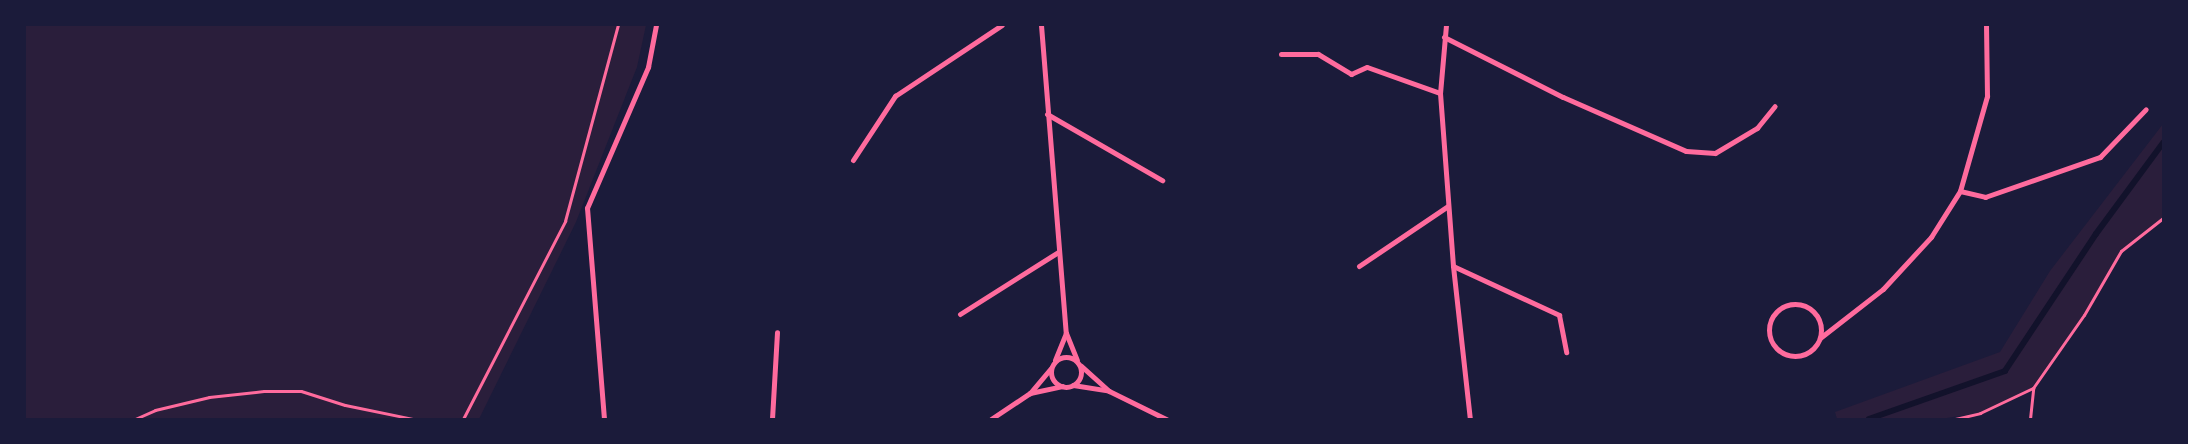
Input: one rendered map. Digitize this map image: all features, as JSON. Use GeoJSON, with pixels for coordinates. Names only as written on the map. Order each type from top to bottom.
{"type":"FeatureCollection","features":[{"type":"Feature","properties":{"kind":"street"},"geometry":{"type":"LineString","coordinates":[[604,419],[586,208],[648,67],[656,25]]}},
{"type":"Feature","properties":{"kind":"street"},"geometry":{"type":"LineString","coordinates":[[853,160],[895,96],[1002,25]]}},
{"type":"Feature","properties":{"kind":"street"},"geometry":{"type":"LineString","coordinates":[[1041,25],[1066,333],[1079,363],[1080,378],[1072,385]]}},
{"type":"Feature","properties":{"kind":"street"},"geometry":{"type":"LineString","coordinates":[[1446,25],[1440,93],[1453,266],[1470,419]]}},
{"type":"Feature","properties":{"kind":"street"},"geometry":{"type":"LineString","coordinates":[[1820,338],[1819,318],[1804,305],[1783,306],[1770,322],[1772,342],[1787,355],[1807,353],[1820,338],[1883,289],[1931,237],[1960,191],[1987,96],[1986,25]]}},
{"type":"Feature","properties":{"kind":"street"},"geometry":{"type":"LineString","coordinates":[[1444,37],[1563,97],[1686,151],[1715,153],[1757,128],[1774,106]]}},
{"type":"Feature","properties":{"kind":"street"},"geometry":{"type":"LineString","coordinates":[[1281,54],[1318,54],[1351,74],[1367,67],[1440,93]]}},
{"type":"Feature","properties":{"kind":"street"},"geometry":{"type":"LineString","coordinates":[[1960,191],[1986,197],[2100,156],[2146,109]]}},
{"type":"Feature","properties":{"kind":"street"},"geometry":{"type":"LineString","coordinates":[[1048,114],[1162,180]]}},
{"type":"Feature","properties":{"kind":"street"},"geometry":{"type":"LineString","coordinates":[[1358,266],[1448,206]]}},
{"type":"Feature","properties":{"kind":"street"},"geometry":{"type":"LineString","coordinates":[[960,314],[1058,252]]}},
{"type":"Feature","properties":{"kind":"street"},"geometry":{"type":"LineString","coordinates":[[1453,266],[1559,315],[1566,352]]}},
{"type":"Feature","properties":{"kind":"street"},"geometry":{"type":"LineString","coordinates":[[772,419],[777,332]]}},
{"type":"Feature","properties":{"kind":"street"},"geometry":{"type":"LineString","coordinates":[[991,419],[1030,393],[1053,364],[1066,333]]}},
{"type":"Feature","properties":{"kind":"street"},"geometry":{"type":"LineString","coordinates":[[1053,364],[1066,356],[1079,363],[1109,391],[1166,419]]}},
{"type":"Feature","properties":{"kind":"street"},"geometry":{"type":"LineString","coordinates":[[1053,364],[1053,379],[1062,386]]}},
{"type":"Feature","properties":{"kind":"street"},"geometry":{"type":"LineString","coordinates":[[1030,393],[1072,385],[1109,391]]}},
{"type":"Feature","properties":{"kind":"path"},"geometry":{"type":"LineString","coordinates":[[463,419],[565,221],[618,25]]}},
{"type":"Feature","properties":{"kind":"path"},"geometry":{"type":"LineString","coordinates":[[2030,419],[2033,388],[2084,315],[2121,251],[2163,218]]}},
{"type":"Feature","properties":{"kind":"path"},"geometry":{"type":"LineString","coordinates":[[1955,419],[1980,413],[2033,388]]}},
{"type":"Feature","properties":{"kind":"path"},"geometry":{"type":"LineString","coordinates":[[135,419],[155,410],[209,397],[273,391],[301,391],[345,405],[414,419]]}},
{"type":"Feature","properties":{"kind":"shaded area"},"geometry":{"type":"Polygon","coordinates":[[[25,25],[646,25],[637,67],[576,222],[479,419],[25,419],[25,25]]]}},
{"type":"Feature","properties":{"kind":"shaded area"},"geometry":{"type":"Polygon","coordinates":[[[2163,124],[2163,218],[2121,251],[2091,304],[2029,392],[1980,413],[1940,419],[1837,419],[1835,412],[2000,352],[2050,271],[2163,124]]]}},
{"type":"Feature","properties":{"kind":"waterway"},"geometry":{"type":"LineString","coordinates":[[1869,419],[2005,371],[2096,234],[2163,143]]}}]}
